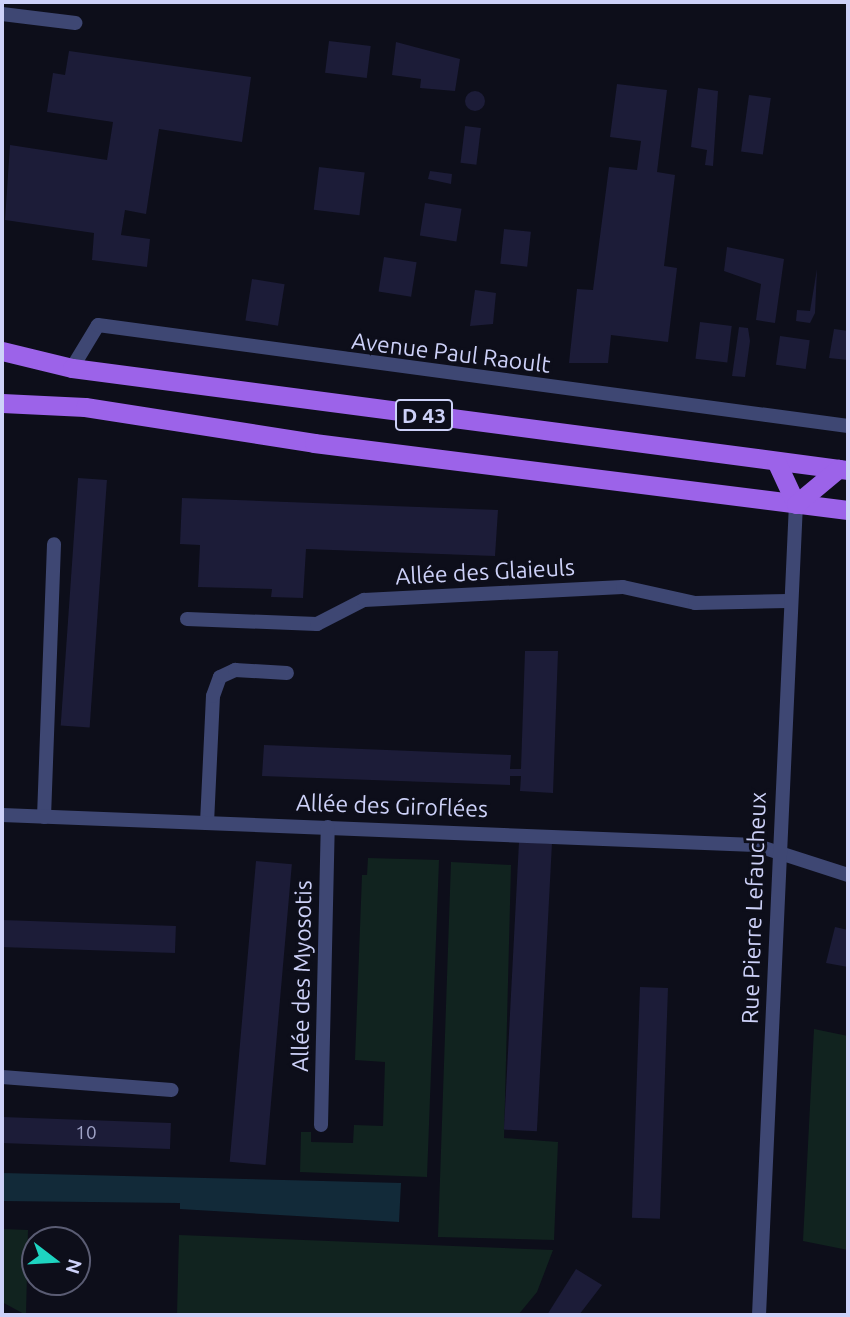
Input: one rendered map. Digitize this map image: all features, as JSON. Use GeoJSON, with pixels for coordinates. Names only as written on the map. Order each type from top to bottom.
{"type":"FeatureCollection","features":[{"type":"Feature","properties":{"kind":"main road","name":"D 43"},"geometry":{"type":"LineString","coordinates":[[2,351],[72,368],[843,470]]}},
{"type":"Feature","properties":{"kind":"main road","name":"D 43"},"geometry":{"type":"LineString","coordinates":[[2,403],[85,407],[314,443],[848,510]]}},
{"type":"Feature","properties":{"kind":"main road"},"geometry":{"type":"LineString","coordinates":[[776,461],[796,504],[843,470]]}},
{"type":"Feature","properties":{"kind":"street"},"geometry":{"type":"LineString","coordinates":[[2,14],[75,23]]}},
{"type":"Feature","properties":{"kind":"street","name":"Avenue Paul Raoult"},"geometry":{"type":"LineString","coordinates":[[72,368],[98,325],[848,426]]}},
{"type":"Feature","properties":{"kind":"street","name":"Rue Pierre Lefaucheux"},"geometry":{"type":"LineString","coordinates":[[759,1315],[788,601],[796,504]]}},
{"type":"Feature","properties":{"kind":"street"},"geometry":{"type":"LineString","coordinates":[[44,817],[54,544]]}},
{"type":"Feature","properties":{"kind":"street","name":"Allée des Glaieuls"},"geometry":{"type":"LineString","coordinates":[[187,619],[317,624],[364,600],[623,587],[695,603],[788,601]]}},
{"type":"Feature","properties":{"kind":"street"},"geometry":{"type":"LineString","coordinates":[[207,823],[213,696],[220,677],[235,670],[287,673]]}},
{"type":"Feature","properties":{"kind":"street","name":"Allée des Giroflées"},"geometry":{"type":"LineString","coordinates":[[2,815],[578,834],[755,845],[848,875]]}},
{"type":"Feature","properties":{"kind":"street","name":"Allée des Myosotis"},"geometry":{"type":"LineString","coordinates":[[321,1125],[328,827]]}},
{"type":"Feature","properties":{"kind":"street"},"geometry":{"type":"LineString","coordinates":[[2,1077],[173,1090]]}},
{"type":"Feature","properties":{"kind":"green space"},"geometry":{"type":"Polygon","coordinates":[[[368,858],[439,860],[427,1177],[300,1172],[301,1132],[311,1132],[311,1142],[353,1143],[354,1125],[383,1126],[385,1062],[355,1060],[362,875],[367,875],[368,858]]]}},
{"type":"Feature","properties":{"kind":"green space"},"geometry":{"type":"Polygon","coordinates":[[[451,862],[511,865],[504,1138],[558,1142],[554,1240],[438,1237],[451,862]]]}},
{"type":"Feature","properties":{"kind":"green space"},"geometry":{"type":"Polygon","coordinates":[[[814,1029],[848,1036],[848,1250],[803,1241],[814,1029]]]}},
{"type":"Feature","properties":{"kind":"green space"},"geometry":{"type":"Polygon","coordinates":[[[2,1229],[21,1230],[21,1296],[26,1296],[26,1315],[2,1302],[2,1229]]]}},
{"type":"Feature","properties":{"kind":"green space"},"geometry":{"type":"Polygon","coordinates":[[[179,1235],[553,1250],[537,1292],[518,1315],[177,1315],[179,1235]]]}},
{"type":"Feature","properties":{"kind":"water"},"geometry":{"type":"Polygon","coordinates":[[[2,1173],[401,1183],[399,1222],[180,1209],[180,1203],[2,1201],[2,1173]]]}},
{"type":"Feature","properties":{"kind":"building"},"geometry":{"type":"Polygon","coordinates":[[[329,41],[371,46],[367,78],[325,73],[329,41]]]}},
{"type":"Feature","properties":{"kind":"building"},"geometry":{"type":"Polygon","coordinates":[[[396,42],[460,59],[455,91],[420,88],[421,79],[392,75],[396,42]]]}},
{"type":"Feature","properties":{"kind":"building"},"geometry":{"type":"Polygon","coordinates":[[[69,51],[251,77],[242,142],[159,129],[146,214],[125,210],[121,235],[150,239],[147,267],[92,260],[94,233],[5,220],[10,145],[107,160],[113,122],[47,112],[53,73],[65,75],[69,51]]]}},
{"type":"Feature","properties":{"kind":"building"},"geometry":{"type":"Polygon","coordinates":[[[617,84],[667,90],[657,172],[675,175],[664,266],[677,268],[668,342],[611,335],[608,363],[569,363],[577,289],[593,290],[609,167],[637,170],[641,141],[610,137],[617,84]]]}},
{"type":"Feature","properties":{"kind":"building"},"geometry":{"type":"Polygon","coordinates":[[[698,88],[718,91],[713,166],[705,165],[707,150],[691,147],[698,88]]]}},
{"type":"Feature","properties":{"kind":"building"},"geometry":{"type":"Polygon","coordinates":[[[475,91],[482,94],[485,101],[482,108],[475,111],[468,108],[465,101],[468,94],[475,91]]]}},
{"type":"Feature","properties":{"kind":"building"},"geometry":{"type":"Polygon","coordinates":[[[749,95],[771,98],[763,155],[741,151],[749,95]]]}},
{"type":"Feature","properties":{"kind":"building"},"geometry":{"type":"Polygon","coordinates":[[[465,126],[481,128],[476,165],[460,163],[465,126]]]}},
{"type":"Feature","properties":{"kind":"building"},"geometry":{"type":"Polygon","coordinates":[[[319,167],[365,173],[359,215],[314,210],[319,167]]]}},
{"type":"Feature","properties":{"kind":"building"},"geometry":{"type":"Polygon","coordinates":[[[430,171],[452,174],[451,184],[428,179],[430,171]]]}},
{"type":"Feature","properties":{"kind":"building"},"geometry":{"type":"Polygon","coordinates":[[[425,203],[462,209],[456,241],[420,236],[425,203]]]}},
{"type":"Feature","properties":{"kind":"building"},"geometry":{"type":"Polygon","coordinates":[[[504,229],[531,232],[527,267],[500,264],[504,229]]]}},
{"type":"Feature","properties":{"kind":"building"},"geometry":{"type":"Polygon","coordinates":[[[727,247],[784,259],[775,323],[756,320],[761,284],[724,271],[727,247]]]}},
{"type":"Feature","properties":{"kind":"building"},"geometry":{"type":"Polygon","coordinates":[[[384,257],[417,262],[411,297],[379,292],[384,257]]]}},
{"type":"Feature","properties":{"kind":"building"},"geometry":{"type":"Polygon","coordinates":[[[817,269],[815,313],[810,323],[796,321],[797,310],[810,311],[817,269]]]}},
{"type":"Feature","properties":{"kind":"building"},"geometry":{"type":"Polygon","coordinates":[[[252,279],[285,284],[278,326],[245,320],[252,279]]]}},
{"type":"Feature","properties":{"kind":"building"},"geometry":{"type":"Polygon","coordinates":[[[475,290],[496,293],[493,324],[470,326],[475,290]]]}},
{"type":"Feature","properties":{"kind":"building"},"geometry":{"type":"Polygon","coordinates":[[[700,322],[732,326],[727,363],[695,359],[700,322]]]}},
{"type":"Feature","properties":{"kind":"building"},"geometry":{"type":"Polygon","coordinates":[[[739,327],[748,328],[750,341],[745,377],[732,376],[739,327]]]}},
{"type":"Feature","properties":{"kind":"building"},"geometry":{"type":"Polygon","coordinates":[[[834,329],[848,331],[848,360],[829,358],[834,329]]]}},
{"type":"Feature","properties":{"kind":"building"},"geometry":{"type":"Polygon","coordinates":[[[780,336],[810,340],[806,369],[776,365],[780,336]]]}},
{"type":"Feature","properties":{"kind":"building"},"geometry":{"type":"Polygon","coordinates":[[[78,478],[107,480],[90,727],[61,725],[78,478]]]}},
{"type":"Feature","properties":{"kind":"building"},"geometry":{"type":"Polygon","coordinates":[[[182,498],[498,510],[495,556],[306,549],[303,598],[271,597],[272,589],[198,587],[200,545],[180,544],[182,498]]]}},
{"type":"Feature","properties":{"kind":"building"},"geometry":{"type":"Polygon","coordinates":[[[525,651],[558,651],[553,793],[520,791],[521,776],[510,776],[510,785],[262,776],[264,745],[511,755],[510,769],[521,769],[525,651]]]}},
{"type":"Feature","properties":{"kind":"building"},"geometry":{"type":"Polygon","coordinates":[[[519,842],[552,844],[537,1131],[504,1130],[519,842]]]}},
{"type":"Feature","properties":{"kind":"building"},"geometry":{"type":"Polygon","coordinates":[[[256,861],[292,864],[266,1165],[230,1162],[256,861]]]}},
{"type":"Feature","properties":{"kind":"building"},"geometry":{"type":"Polygon","coordinates":[[[2,920],[176,926],[175,953],[2,947],[2,920]]]}},
{"type":"Feature","properties":{"kind":"building"},"geometry":{"type":"Polygon","coordinates":[[[835,927],[848,930],[848,967],[826,963],[835,927]]]}},
{"type":"Feature","properties":{"kind":"building"},"geometry":{"type":"Polygon","coordinates":[[[640,987],[668,988],[660,1219],[632,1218],[640,987]]]}},
{"type":"Feature","properties":{"kind":"building"},"geometry":{"type":"Polygon","coordinates":[[[2,1117],[171,1123],[170,1149],[2,1143],[2,1117]]]}},
{"type":"Feature","properties":{"kind":"building"},"geometry":{"type":"Polygon","coordinates":[[[576,1269],[602,1285],[579,1315],[547,1315],[576,1269]]]}}]}
